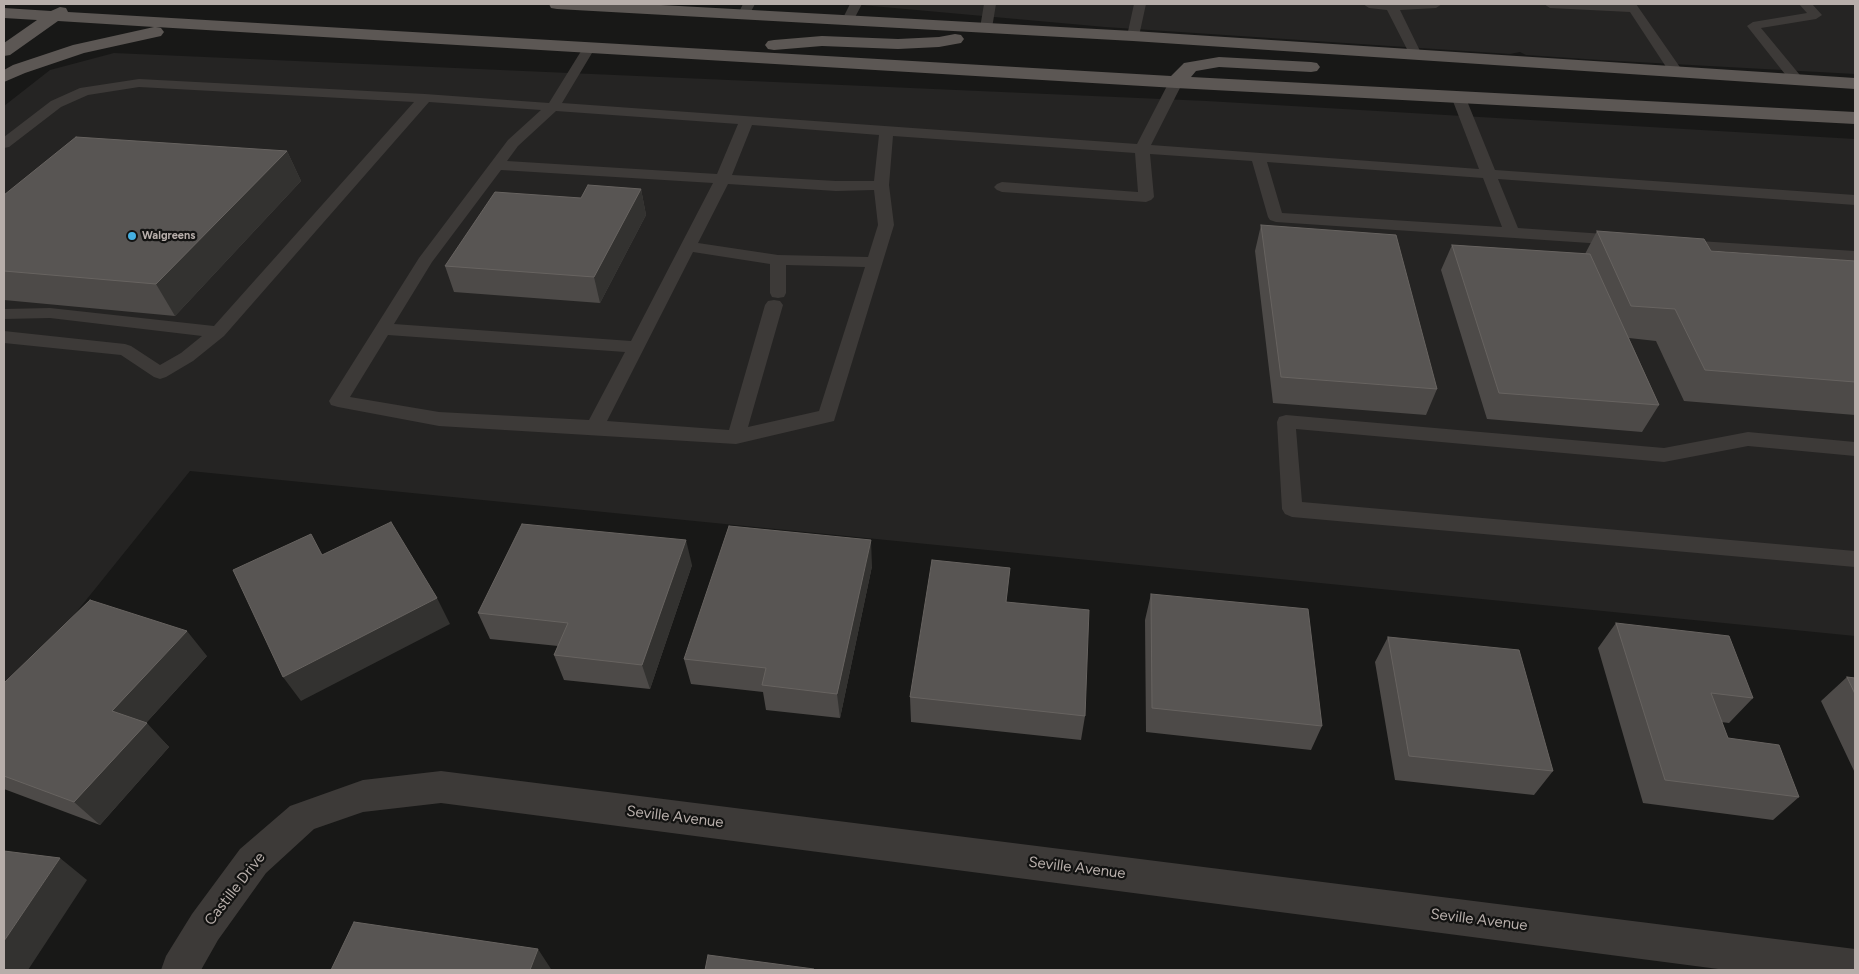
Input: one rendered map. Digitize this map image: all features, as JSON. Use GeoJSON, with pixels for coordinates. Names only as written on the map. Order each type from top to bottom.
{"type":"FeatureCollection","features":[{"type":"Feature","properties":{"kind":"main road"},"geometry":{"type":"LineString","coordinates":[[4,51],[71,4]]}},
{"type":"Feature","properties":{"kind":"main road"},"geometry":{"type":"LineString","coordinates":[[558,4],[746,9],[848,20],[1133,36],[1855,84]]}},
{"type":"Feature","properties":{"kind":"main road"},"geometry":{"type":"LineString","coordinates":[[4,13],[1176,82],[1855,118]]}},
{"type":"Feature","properties":{"kind":"main road"},"geometry":{"type":"LineString","coordinates":[[4,77],[19,69],[79,49],[136,35],[199,24]]}},
{"type":"Feature","properties":{"kind":"main road"},"geometry":{"type":"LineString","coordinates":[[675,53],[822,41],[898,44],[939,42],[963,38],[986,28]]}},
{"type":"Feature","properties":{"kind":"main road"},"geometry":{"type":"LineString","coordinates":[[1176,82],[1190,67],[1219,62],[1327,68]]}},
{"type":"Feature","properties":{"kind":"main road"},"geometry":{"type":"LineString","coordinates":[[1455,75],[1464,75],[1519,62]]}},
{"type":"Feature","properties":{"kind":"main road"},"geometry":{"type":"LineString","coordinates":[[1624,106],[1651,92],[1855,102]]}},
{"type":"Feature","properties":{"kind":"street","name":"Seville Avenue"},"geometry":{"type":"LineString","coordinates":[[302,817],[363,796],[441,787],[1855,968]]}},
{"type":"Feature","properties":{"kind":"street","name":"Castille Drive"},"geometry":{"type":"LineString","coordinates":[[180,970],[205,926],[253,861],[302,817]]}},
{"type":"Feature","properties":{"kind":"lane"},"geometry":{"type":"LineString","coordinates":[[848,20],[856,4]]}},
{"type":"Feature","properties":{"kind":"lane"},"geometry":{"type":"LineString","coordinates":[[986,28],[990,4]]}},
{"type":"Feature","properties":{"kind":"lane"},"geometry":{"type":"LineString","coordinates":[[1133,36],[1140,4]]}},
{"type":"Feature","properties":{"kind":"lane"},"geometry":{"type":"LineString","coordinates":[[1369,4],[1392,7],[1436,4]]}},
{"type":"Feature","properties":{"kind":"lane"},"geometry":{"type":"LineString","coordinates":[[1550,4],[1631,6],[1677,73]]}},
{"type":"Feature","properties":{"kind":"lane"},"geometry":{"type":"LineString","coordinates":[[1797,80],[1753,26],[1816,16],[1805,4]]}},
{"type":"Feature","properties":{"kind":"lane"},"geometry":{"type":"LineString","coordinates":[[1392,7],[1416,55]]}},
{"type":"Feature","properties":{"kind":"lane"},"geometry":{"type":"LineString","coordinates":[[588,48],[553,107],[513,143],[425,261],[338,401],[439,419],[596,427],[736,437],[827,416],[886,225],[881,185],[886,131]]}},
{"type":"Feature","properties":{"kind":"lane"},"geometry":{"type":"LineString","coordinates":[[1002,187],[1146,197],[1142,149],[1176,82]]}},
{"type":"Feature","properties":{"kind":"lane"},"geometry":{"type":"LineString","coordinates":[[4,144],[56,104],[78,94],[85,91],[139,83],[425,98],[1855,200]]}},
{"type":"Feature","properties":{"kind":"lane"},"geometry":{"type":"LineString","coordinates":[[1458,96],[1512,233]]}},
{"type":"Feature","properties":{"kind":"lane"},"geometry":{"type":"LineString","coordinates":[[4,337],[125,350],[160,373],[187,357],[218,332],[425,98]]}},
{"type":"Feature","properties":{"kind":"lane"},"geometry":{"type":"LineString","coordinates":[[596,427],[722,180],[747,121]]}},
{"type":"Feature","properties":{"kind":"lane"},"geometry":{"type":"LineString","coordinates":[[1258,158],[1276,217],[1630,241]]}},
{"type":"Feature","properties":{"kind":"lane"},"geometry":{"type":"LineString","coordinates":[[496,166],[836,186],[881,185]]}},
{"type":"Feature","properties":{"kind":"lane"},"geometry":{"type":"LineString","coordinates":[[1669,244],[1855,256]]}},
{"type":"Feature","properties":{"kind":"lane"},"geometry":{"type":"LineString","coordinates":[[688,246],[778,260],[874,262]]}},
{"type":"Feature","properties":{"kind":"lane"},"geometry":{"type":"LineString","coordinates":[[736,437],[776,299],[778,260]]}},
{"type":"Feature","properties":{"kind":"lane"},"geometry":{"type":"LineString","coordinates":[[4,314],[50,313],[218,332]]}},
{"type":"Feature","properties":{"kind":"lane"},"geometry":{"type":"LineString","coordinates":[[383,328],[636,347]]}},
{"type":"Feature","properties":{"kind":"lane"},"geometry":{"type":"LineString","coordinates":[[1855,449],[1748,439],[1664,455],[1286,422],[1292,508],[1855,559]]}},
{"type":"Feature","properties":{"kind":"shaded area"},"geometry":{"type":"Polygon","coordinates":[[[850,4],[1855,4],[1855,74],[1600,60],[1526,55],[1520,52],[1510,54],[1105,27],[850,4]]]}},
{"type":"Feature","properties":{"kind":"shaded area"},"geometry":{"type":"Polygon","coordinates":[[[114,53],[1207,101],[1855,139],[1855,636],[190,471],[4,702],[4,106],[50,70],[114,53]]]}},
{"type":"Feature","properties":{"kind":"building"},"geometry":{"type":"Polygon","coordinates":[[[76,137],[287,151],[156,284],[4,271],[4,195],[76,137]]]}},
{"type":"Feature","properties":{"kind":"building"},"geometry":{"type":"Polygon","coordinates":[[[588,185],[641,189],[594,277],[445,266],[495,192],[581,198],[588,185]]]}},
{"type":"Feature","properties":{"kind":"building"},"geometry":{"type":"Polygon","coordinates":[[[1261,225],[1396,235],[1437,389],[1281,377],[1261,225]]]}},
{"type":"Feature","properties":{"kind":"building"},"geometry":{"type":"Polygon","coordinates":[[[1597,231],[1704,239],[1711,251],[1855,261],[1855,382],[1705,370],[1675,309],[1631,306],[1597,231]]]}},
{"type":"Feature","properties":{"kind":"building"},"geometry":{"type":"Polygon","coordinates":[[[1452,245],[1590,254],[1659,405],[1499,393],[1452,245]]]}},
{"type":"Feature","properties":{"kind":"building"},"geometry":{"type":"Polygon","coordinates":[[[391,522],[437,598],[283,677],[233,570],[311,534],[322,555],[391,522]]]}},
{"type":"Feature","properties":{"kind":"building"},"geometry":{"type":"Polygon","coordinates":[[[522,524],[686,540],[642,665],[554,655],[568,623],[478,613],[522,524]]]}},
{"type":"Feature","properties":{"kind":"building"},"geometry":{"type":"Polygon","coordinates":[[[729,526],[871,540],[837,694],[762,685],[766,668],[684,659],[729,526]]]}},
{"type":"Feature","properties":{"kind":"building"},"geometry":{"type":"Polygon","coordinates":[[[932,560],[1010,568],[1006,602],[1089,610],[1085,716],[910,697],[932,560]]]}},
{"type":"Feature","properties":{"kind":"building"},"geometry":{"type":"Polygon","coordinates":[[[1151,594],[1308,609],[1322,726],[1152,708],[1151,594]]]}},
{"type":"Feature","properties":{"kind":"building"},"geometry":{"type":"Polygon","coordinates":[[[90,600],[187,631],[112,711],[147,723],[74,802],[4,776],[4,683],[90,600]]]}},
{"type":"Feature","properties":{"kind":"building"},"geometry":{"type":"Polygon","coordinates":[[[1616,623],[1729,636],[1753,698],[1711,693],[1728,738],[1779,745],[1799,797],[1665,780],[1616,623]]]}},
{"type":"Feature","properties":{"kind":"building"},"geometry":{"type":"Polygon","coordinates":[[[1388,637],[1519,650],[1553,771],[1409,756],[1388,637]]]}},
{"type":"Feature","properties":{"kind":"building"},"geometry":{"type":"Polygon","coordinates":[[[1847,677],[1855,678],[1855,694],[1847,677]]]}},
{"type":"Feature","properties":{"kind":"building"},"geometry":{"type":"Polygon","coordinates":[[[4,851],[60,858],[4,941],[4,851]]]}},
{"type":"Feature","properties":{"kind":"building"},"geometry":{"type":"Polygon","coordinates":[[[354,922],[538,949],[530,970],[331,970],[354,922]]]}},
{"type":"Feature","properties":{"kind":"building"},"geometry":{"type":"Polygon","coordinates":[[[708,955],[814,969],[814,970],[705,970],[708,955]]]}},
{"type":"Feature","properties":{"kind":"place","name":"Walgreens"},"geometry":{"type":"Point","coordinates":[132,236]}}]}
